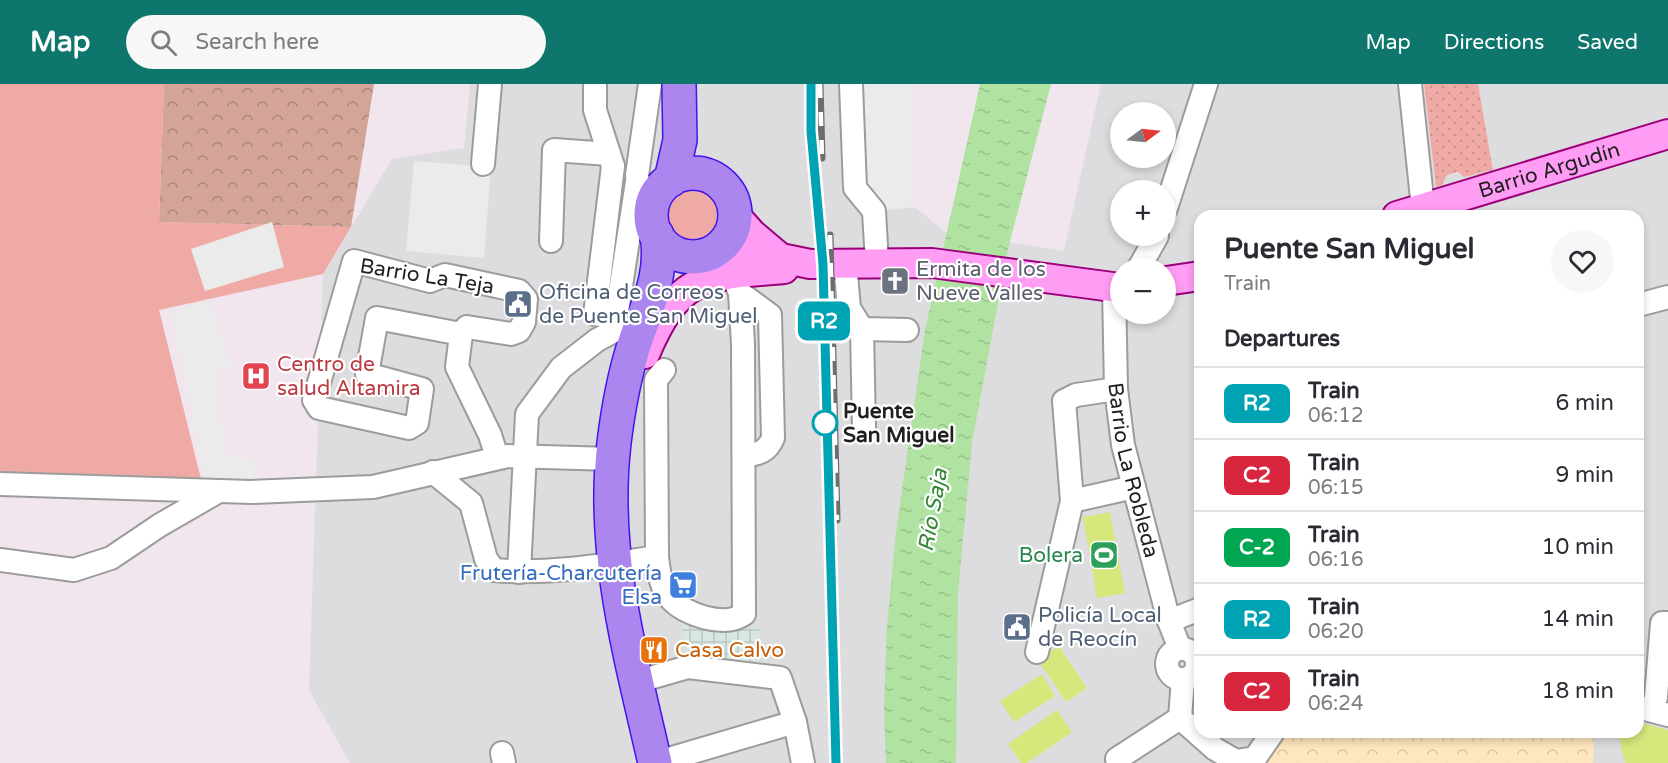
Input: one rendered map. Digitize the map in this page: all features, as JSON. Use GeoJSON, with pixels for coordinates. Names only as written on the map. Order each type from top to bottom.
{"type":"FeatureCollection","features":[{"type":"Feature","properties":{"kind":"highway"},"geometry":{"type":"LineString","coordinates":[[671,180],[680,140],[680,84]]}},
{"type":"Feature","properties":{"kind":"highway"},"geometry":{"type":"LineString","coordinates":[[680,84],[689,136],[700,166],[706,175],[727,190],[722,255]]}},
{"type":"Feature","properties":{"kind":"highway"},"geometry":{"type":"LineString","coordinates":[[646,198],[659,191],[671,180],[692,173],[706,175]]}},
{"type":"Feature","properties":{"kind":"highway"},"geometry":{"type":"LineString","coordinates":[[646,198],[671,251],[722,255]]}},
{"type":"Feature","properties":{"kind":"highway"},"geometry":{"type":"LineString","coordinates":[[646,198],[659,266],[628,367],[616,425],[612,459],[610,521],[613,563],[620,603],[655,763]]}},
{"type":"Feature","properties":{"kind":"highway"},"geometry":{"type":"LineString","coordinates":[[648,307],[670,275],[722,255]]}},
{"type":"Feature","properties":{"kind":"main road","name":"Barrio Argudín"},"geometry":{"type":"LineString","coordinates":[[1430,210],[1668,134]]}},
{"type":"Feature","properties":{"kind":"main road"},"geometry":{"type":"LineString","coordinates":[[616,425],[636,374],[667,308],[695,285],[722,255],[752,234],[780,257],[810,264]]}},
{"type":"Feature","properties":{"kind":"main road"},"geometry":{"type":"LineString","coordinates":[[722,255],[810,264],[932,263],[1110,287]]}},
{"type":"Feature","properties":{"kind":"main road"},"geometry":{"type":"LineString","coordinates":[[1176,280],[1194,277]]}},
{"type":"Feature","properties":{"kind":"street"},"geometry":{"type":"LineString","coordinates":[[483,164],[490,84]]}},
{"type":"Feature","properties":{"kind":"street"},"geometry":{"type":"LineString","coordinates":[[595,84],[595,110],[611,160],[595,314],[616,317]]}},
{"type":"Feature","properties":{"kind":"street"},"geometry":{"type":"LineString","coordinates":[[519,572],[527,414],[561,368],[597,340],[614,331],[646,198],[650,84]]}},
{"type":"Feature","properties":{"kind":"street"},"geometry":{"type":"LineString","coordinates":[[851,84],[855,188],[874,211],[877,263]]}},
{"type":"Feature","properties":{"kind":"street"},"geometry":{"type":"LineString","coordinates":[[1175,180],[1206,84]]}},
{"type":"Feature","properties":{"kind":"street"},"geometry":{"type":"LineString","coordinates":[[1410,84],[1430,210]]}},
{"type":"Feature","properties":{"kind":"street"},"geometry":{"type":"LineString","coordinates":[[551,241],[554,150],[611,160],[646,198]]}},
{"type":"Feature","properties":{"kind":"street"},"geometry":{"type":"LineString","coordinates":[[664,370],[656,380],[657,557],[664,590],[670,600],[714,621],[735,620],[744,614],[745,455],[722,255]]}},
{"type":"Feature","properties":{"kind":"street","name":"Barrio La Teja"},"geometry":{"type":"LineString","coordinates":[[354,261],[430,281],[445,274],[519,291],[526,299],[524,322],[519,330],[511,334],[467,327],[461,334],[377,318],[367,374],[422,389],[417,423],[409,428],[319,408],[314,400],[354,261]]}},
{"type":"Feature","properties":{"kind":"street"},"geometry":{"type":"LineString","coordinates":[[845,263],[849,308],[862,329],[864,429]]}},
{"type":"Feature","properties":{"kind":"street"},"geometry":{"type":"LineString","coordinates":[[1644,303],[1668,297]]}},
{"type":"Feature","properties":{"kind":"street","name":"Barrio La Robleda"},"geometry":{"type":"LineString","coordinates":[[1117,324],[1116,389],[1123,445],[1170,621],[1190,663],[1180,718]]}},
{"type":"Feature","properties":{"kind":"street"},"geometry":{"type":"LineString","coordinates":[[862,329],[907,330]]}},
{"type":"Feature","properties":{"kind":"street"},"geometry":{"type":"LineString","coordinates":[[461,334],[457,367],[490,435],[497,457]]}},
{"type":"Feature","properties":{"kind":"street"},"geometry":{"type":"LineString","coordinates":[[1037,652],[1072,501],[1064,401],[1076,395],[1116,389]]}},
{"type":"Feature","properties":{"kind":"street"},"geometry":{"type":"LineString","coordinates":[[0,484],[219,491],[373,487],[497,457],[525,455],[612,459]]}},
{"type":"Feature","properties":{"kind":"street"},"geometry":{"type":"LineString","coordinates":[[433,472],[471,503],[486,559],[494,570],[519,572],[657,557]]}},
{"type":"Feature","properties":{"kind":"street"},"geometry":{"type":"LineString","coordinates":[[1072,501],[1134,487]]}},
{"type":"Feature","properties":{"kind":"street"},"geometry":{"type":"LineString","coordinates":[[0,560],[74,570],[111,558],[160,525],[219,491]]}},
{"type":"Feature","properties":{"kind":"street"},"geometry":{"type":"LineString","coordinates":[[1170,621],[1194,611]]}},
{"type":"Feature","properties":{"kind":"street"},"geometry":{"type":"LineString","coordinates":[[1654,703],[1662,623],[1668,623]]}},
{"type":"Feature","properties":{"kind":"street"},"geometry":{"type":"LineString","coordinates":[[636,682],[688,667],[780,678],[795,722],[802,763]]}},
{"type":"Feature","properties":{"kind":"street"},"geometry":{"type":"LineString","coordinates":[[1117,759],[1180,718],[1194,730]]}},
{"type":"Feature","properties":{"kind":"street"},"geometry":{"type":"LineString","coordinates":[[655,763],[795,722]]}},
{"type":"Feature","properties":{"kind":"street"},"geometry":{"type":"LineString","coordinates":[[1203,738],[1215,749],[1236,761],[1256,758],[1269,738]]}},
{"type":"Feature","properties":{"kind":"shaded area"},"geometry":{"type":"Polygon","coordinates":[[[0,84],[164,84],[159,222],[351,227],[323,274],[159,310],[204,491],[0,484],[0,84]]]}},
{"type":"Feature","properties":{"kind":"shaded area"},"geometry":{"type":"Polygon","coordinates":[[[470,84],[850,84],[874,211],[914,207],[947,233],[1064,251],[1101,84],[1424,84],[1436,187],[1442,185],[1447,175],[1493,169],[1478,84],[1668,84],[1668,763],[350,763],[309,690],[323,274],[392,159],[464,148],[470,84]]]}},
{"type":"Feature","properties":{"kind":"shaded area"},"geometry":{"type":"Polygon","coordinates":[[[851,84],[913,84],[914,207],[874,211],[855,188],[851,84]]]}},
{"type":"Feature","properties":{"kind":"shaded area"},"geometry":{"type":"Polygon","coordinates":[[[1424,84],[1478,84],[1493,170],[1464,177],[1458,172],[1447,175],[1442,185],[1436,187],[1424,84]]]}},
{"type":"Feature","properties":{"kind":"shaded area"},"geometry":{"type":"Polygon","coordinates":[[[414,161],[491,167],[484,258],[406,251],[414,161]]]}},
{"type":"Feature","properties":{"kind":"shaded area"},"geometry":{"type":"Polygon","coordinates":[[[695,187],[706,189],[715,195],[721,204],[723,215],[721,226],[715,235],[706,241],[695,243],[684,241],[675,235],[669,226],[667,215],[669,204],[675,195],[684,189],[695,187]]]}},
{"type":"Feature","properties":{"kind":"shaded area"},"geometry":{"type":"Polygon","coordinates":[[[272,222],[284,267],[205,291],[191,249],[272,222]]]}},
{"type":"Feature","properties":{"kind":"shaded area"},"geometry":{"type":"Polygon","coordinates":[[[209,299],[231,368],[216,370],[219,415],[228,457],[255,458],[255,479],[205,480],[171,313],[209,299]]]}},
{"type":"Feature","properties":{"kind":"shaded area","name":"Bolera"},"geometry":{"type":"Polygon","coordinates":[[[1110,512],[1125,593],[1097,598],[1083,517],[1110,512]]]}},
{"type":"Feature","properties":{"kind":"shaded area"},"geometry":{"type":"Polygon","coordinates":[[[681,614],[713,629],[760,628],[759,667],[686,657],[681,614]]]}},
{"type":"Feature","properties":{"kind":"shaded area"},"geometry":{"type":"Polygon","coordinates":[[[1059,646],[1087,688],[1066,702],[1038,660],[1059,646]]]}},
{"type":"Feature","properties":{"kind":"shaded area"},"geometry":{"type":"Polygon","coordinates":[[[1042,674],[1055,696],[1014,722],[1000,701],[1042,674]]]}},
{"type":"Feature","properties":{"kind":"shaded area"},"geometry":{"type":"Polygon","coordinates":[[[1057,710],[1072,732],[1027,763],[1021,763],[1008,744],[1057,710]]]}},
{"type":"Feature","properties":{"kind":"shaded area"},"geometry":{"type":"Polygon","coordinates":[[[1644,724],[1668,730],[1668,763],[1625,763],[1619,738],[1644,738],[1644,724]]]}},
{"type":"Feature","properties":{"kind":"green space"},"geometry":{"type":"Polygon","coordinates":[[[164,84],[374,84],[351,227],[159,222],[164,84]]]}},
{"type":"Feature","properties":{"kind":"green space"},"geometry":{"type":"Polygon","coordinates":[[[1276,738],[1594,738],[1593,763],[1268,763],[1276,738]]]}},
{"type":"Feature","properties":{"kind":"water","name":"Río Saja"},"geometry":{"type":"Polygon","coordinates":[[[980,84],[1051,84],[1008,249],[972,443],[958,593],[956,763],[886,763],[884,707],[887,626],[896,532],[925,330],[980,84]]]}},
{"type":"Feature","properties":{"kind":"railway"},"geometry":{"type":"LineString","coordinates":[[811,84],[811,131],[823,264],[836,763]]}},
{"type":"Feature","properties":{"kind":"railway"},"geometry":{"type":"LineString","coordinates":[[820,84],[822,158]]}},
{"type":"Feature","properties":{"kind":"railway"},"geometry":{"type":"LineString","coordinates":[[830,235],[837,520]]}},
{"type":"Feature","properties":{"kind":"train","name":"R2"},"geometry":{"type":"LineString","coordinates":[[811,84],[811,131],[823,264],[825,423],[836,763]]}},
{"type":"Feature","properties":{"kind":"place","name":"Ermita de los Nueve Valles"},"geometry":{"type":"Point","coordinates":[895,281]}},
{"type":"Feature","properties":{"kind":"place","name":"Oficina de Correos de Puente San Miguel"},"geometry":{"type":"Point","coordinates":[518,304]}},
{"type":"Feature","properties":{"kind":"place","name":"Centro de salud Altamira"},"geometry":{"type":"Point","coordinates":[256,376]}},
{"type":"Feature","properties":{"kind":"place","name":"Puente San Miguel"},"geometry":{"type":"Point","coordinates":[825,423]}},
{"type":"Feature","properties":{"kind":"place","name":"Bolera"},"geometry":{"type":"Point","coordinates":[1104,555]}},
{"type":"Feature","properties":{"kind":"place","name":"Frutería-Charcutería Elsa"},"geometry":{"type":"Point","coordinates":[683,585]}},
{"type":"Feature","properties":{"kind":"place","name":"Policía Local de Reocín"},"geometry":{"type":"Point","coordinates":[1017,627]}},
{"type":"Feature","properties":{"kind":"place","name":"Casa Calvo"},"geometry":{"type":"Point","coordinates":[654,650]}}]}
